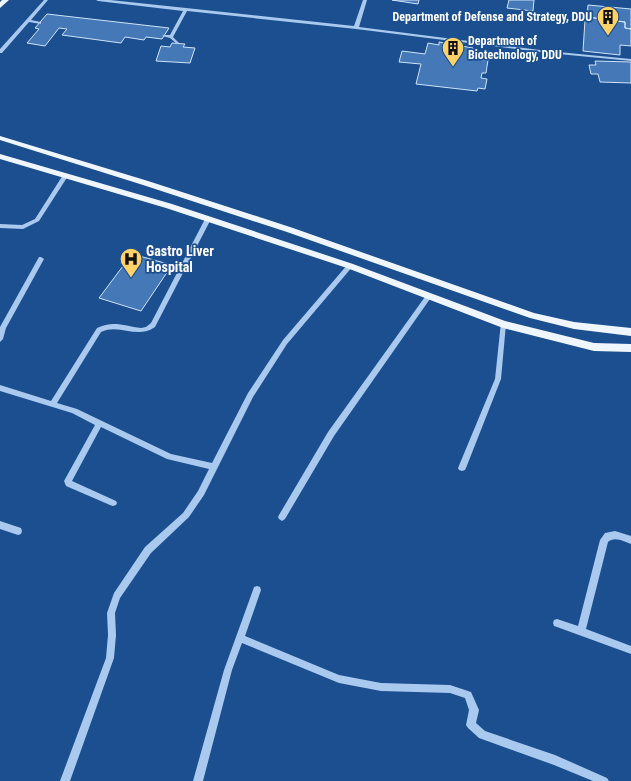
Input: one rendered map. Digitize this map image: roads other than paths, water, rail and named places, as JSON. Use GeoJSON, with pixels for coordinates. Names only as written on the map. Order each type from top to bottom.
{"type":"FeatureCollection","features":[{"type":"Feature","properties":{"kind":"main road"},"geometry":{"type":"LineString","coordinates":[[0,6],[6,0]]}},
{"type":"Feature","properties":{"kind":"main road"},"geometry":{"type":"LineString","coordinates":[[0,138],[138,179],[387,263],[503,306],[557,322],[602,330],[631,332]]}},
{"type":"Feature","properties":{"kind":"main road"},"geometry":{"type":"LineString","coordinates":[[0,156],[169,206],[350,266],[503,324],[594,347],[631,348]]}},
{"type":"Feature","properties":{"kind":"street"},"geometry":{"type":"LineString","coordinates":[[0,52],[46,0]]}},
{"type":"Feature","properties":{"kind":"street"},"geometry":{"type":"LineString","coordinates":[[98,0],[356,28],[448,41],[630,60]]}},
{"type":"Feature","properties":{"kind":"street"},"geometry":{"type":"LineString","coordinates":[[356,28],[365,0]]}},
{"type":"Feature","properties":{"kind":"street"},"geometry":{"type":"LineString","coordinates":[[171,37],[186,10]]}},
{"type":"Feature","properties":{"kind":"street"},"geometry":{"type":"LineString","coordinates":[[28,21],[39,23]]}},
{"type":"Feature","properties":{"kind":"street"},"geometry":{"type":"LineString","coordinates":[[164,36],[171,37],[177,43]]}},
{"type":"Feature","properties":{"kind":"street"},"geometry":{"type":"LineString","coordinates":[[0,226],[23,227],[37,220],[65,176]]}},
{"type":"Feature","properties":{"kind":"street"},"geometry":{"type":"LineString","coordinates":[[53,404],[99,330],[109,326],[144,330],[153,325],[208,219]]}},
{"type":"Feature","properties":{"kind":"street"},"geometry":{"type":"LineString","coordinates":[[0,339],[2,328],[41,259]]}},
{"type":"Feature","properties":{"kind":"street"},"geometry":{"type":"LineString","coordinates":[[65,781],[110,658],[112,635],[110,613],[117,596],[148,550],[186,516],[201,493],[250,395],[286,342],[350,266]]}},
{"type":"Feature","properties":{"kind":"street"},"geometry":{"type":"LineString","coordinates":[[282,517],[331,434],[429,296]]}},
{"type":"Feature","properties":{"kind":"street"},"geometry":{"type":"LineString","coordinates":[[462,468],[498,379],[503,324]]}},
{"type":"Feature","properties":{"kind":"street"},"geometry":{"type":"LineString","coordinates":[[0,388],[74,411],[170,457],[214,467]]}},
{"type":"Feature","properties":{"kind":"street"},"geometry":{"type":"LineString","coordinates":[[100,423],[68,481],[69,484],[113,503]]}},
{"type":"Feature","properties":{"kind":"street"},"geometry":{"type":"LineString","coordinates":[[0,526],[18,531]]}},
{"type":"Feature","properties":{"kind":"street"},"geometry":{"type":"LineString","coordinates":[[581,631],[604,540],[608,536],[615,535],[631,540]]}},
{"type":"Feature","properties":{"kind":"street"},"geometry":{"type":"LineString","coordinates":[[198,781],[228,670],[257,590]]}},
{"type":"Feature","properties":{"kind":"street"},"geometry":{"type":"LineString","coordinates":[[557,623],[631,650]]}},
{"type":"Feature","properties":{"kind":"street"},"geometry":{"type":"LineString","coordinates":[[240,638],[339,678],[381,687],[450,690],[468,695],[474,710],[471,725],[482,735],[556,760],[604,781]]}},
{"type":"Feature","properties":{"kind":"place","name":"Department of Defense and Strategy, DDU"},"geometry":{"type":"Point","coordinates":[608,36]}},
{"type":"Feature","properties":{"kind":"place","name":"Department of Biotechnology, DDU"},"geometry":{"type":"Point","coordinates":[453,68]}},
{"type":"Feature","properties":{"kind":"place","name":"Gastro Liver Hospital"},"geometry":{"type":"Point","coordinates":[131,278]}}]}
